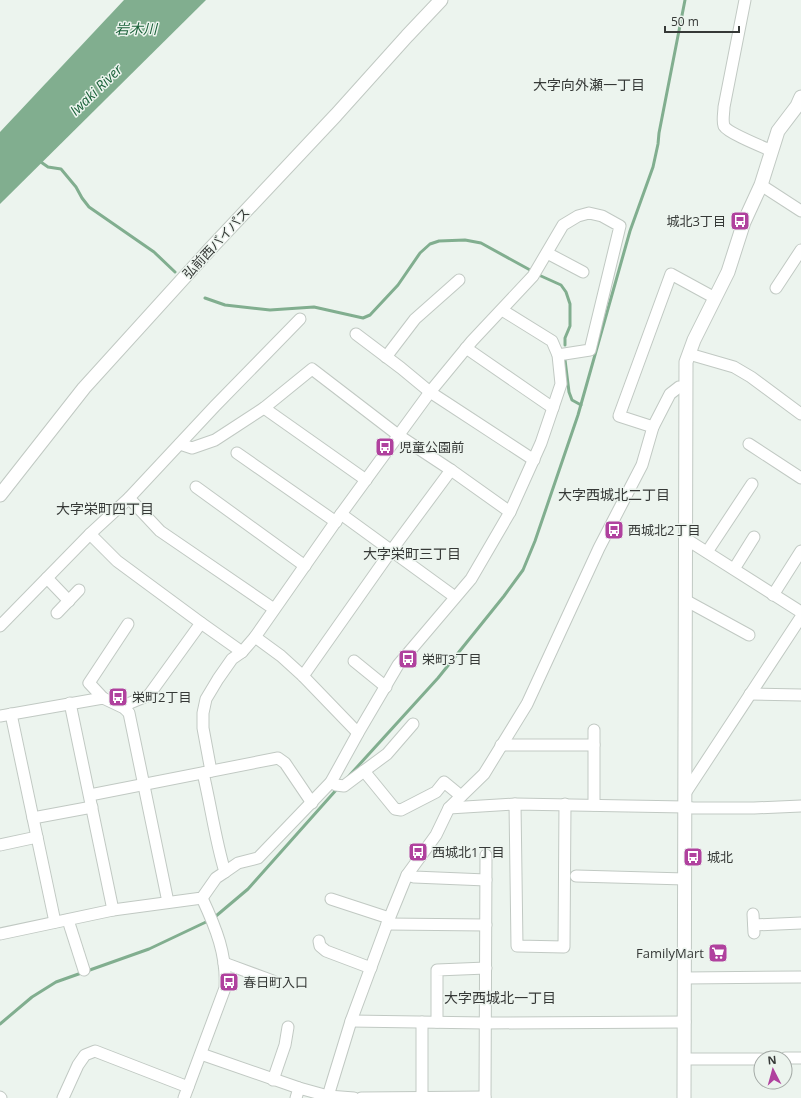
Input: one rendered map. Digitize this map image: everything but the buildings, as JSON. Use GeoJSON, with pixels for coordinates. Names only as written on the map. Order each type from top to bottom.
{"type":"FeatureCollection","features":[{"type":"Feature","properties":{"kind":"street","name":"弘前西バイパス"},"geometry":{"type":"LineString","coordinates":[[0,495],[89,382],[441,0]]}},
{"type":"Feature","properties":{"kind":"street"},"geometry":{"type":"LineString","coordinates":[[744,0],[724,107],[723,122],[725,128],[733,134],[772,151]]}},
{"type":"Feature","properties":{"kind":"street"},"geometry":{"type":"LineString","coordinates":[[684,1098],[686,370],[689,354],[694,340],[728,272],[744,222],[761,185],[778,131],[801,98]]}},
{"type":"Feature","properties":{"kind":"street"},"geometry":{"type":"LineString","coordinates":[[761,185],[801,211]]}},
{"type":"Feature","properties":{"kind":"street"},"geometry":{"type":"LineString","coordinates":[[224,872],[218,849],[211,809],[207,772],[203,728],[203,713],[206,698],[232,659],[242,652],[274,610],[338,518],[430,392],[466,348],[535,274],[563,225],[578,216],[589,213],[602,216],[620,226],[590,350],[558,355]]}},
{"type":"Feature","properties":{"kind":"street"},"geometry":{"type":"LineString","coordinates":[[776,288],[801,250]]}},
{"type":"Feature","properties":{"kind":"street"},"geometry":{"type":"LineString","coordinates":[[547,253],[583,272]]}},
{"type":"Feature","properties":{"kind":"street"},"geometry":{"type":"LineString","coordinates":[[653,427],[619,416],[670,274],[715,298]]}},
{"type":"Feature","properties":{"kind":"street"},"geometry":{"type":"LineString","coordinates":[[386,357],[415,319],[459,280]]}},
{"type":"Feature","properties":{"kind":"street"},"geometry":{"type":"LineString","coordinates":[[337,784],[358,733],[398,665],[471,579],[510,512],[541,443],[561,384],[558,355],[552,340],[502,310]]}},
{"type":"Feature","properties":{"kind":"street"},"geometry":{"type":"LineString","coordinates":[[0,626],[90,534],[128,498],[300,319]]}},
{"type":"Feature","properties":{"kind":"street"},"geometry":{"type":"LineString","coordinates":[[356,334],[430,392],[534,460]]}},
{"type":"Feature","properties":{"kind":"street"},"geometry":{"type":"LineString","coordinates":[[466,348],[553,408]]}},
{"type":"Feature","properties":{"kind":"street"},"geometry":{"type":"LineString","coordinates":[[689,354],[734,367],[751,377],[801,414]]}},
{"type":"Feature","properties":{"kind":"street"},"geometry":{"type":"LineString","coordinates":[[180,444],[192,448],[215,440],[264,408],[312,370],[398,435],[510,512]]}},
{"type":"Feature","properties":{"kind":"street"},"geometry":{"type":"LineString","coordinates":[[328,1096],[351,1021],[388,921],[408,875],[436,836],[449,808],[484,774],[526,704],[599,548],[642,465],[653,427],[670,394],[679,387],[686,387]]}},
{"type":"Feature","properties":{"kind":"street"},"geometry":{"type":"LineString","coordinates":[[264,408],[366,480]]}},
{"type":"Feature","properties":{"kind":"street"},"geometry":{"type":"LineString","coordinates":[[749,444],[801,478]]}},
{"type":"Feature","properties":{"kind":"street"},"geometry":{"type":"LineString","coordinates":[[237,453],[391,551],[455,597]]}},
{"type":"Feature","properties":{"kind":"street"},"geometry":{"type":"LineString","coordinates":[[303,676],[391,551],[451,470]]}},
{"type":"Feature","properties":{"kind":"street"},"geometry":{"type":"LineString","coordinates":[[196,487],[305,566]]}},
{"type":"Feature","properties":{"kind":"street"},"geometry":{"type":"LineString","coordinates":[[707,552],[745,488]]}},
{"type":"Feature","properties":{"kind":"street"},"geometry":{"type":"LineString","coordinates":[[128,498],[160,531],[274,610]]}},
{"type":"Feature","properties":{"kind":"street"},"geometry":{"type":"LineString","coordinates":[[90,534],[117,561],[201,624],[242,652]]}},
{"type":"Feature","properties":{"kind":"street"},"geometry":{"type":"LineString","coordinates":[[734,569],[754,537]]}},
{"type":"Feature","properties":{"kind":"street"},"geometry":{"type":"LineString","coordinates":[[686,539],[801,612]]}},
{"type":"Feature","properties":{"kind":"street"},"geometry":{"type":"LineString","coordinates":[[773,595],[801,551]]}},
{"type":"Feature","properties":{"kind":"street"},"geometry":{"type":"LineString","coordinates":[[47,578],[68,601]]}},
{"type":"Feature","properties":{"kind":"street"},"geometry":{"type":"LineString","coordinates":[[57,613],[80,590]]}},
{"type":"Feature","properties":{"kind":"street"},"geometry":{"type":"LineString","coordinates":[[685,600],[736,622],[749,635]]}},
{"type":"Feature","properties":{"kind":"street"},"geometry":{"type":"LineString","coordinates":[[686,792],[801,617]]}},
{"type":"Feature","properties":{"kind":"street"},"geometry":{"type":"LineString","coordinates":[[128,624],[89,683],[103,698],[124,708],[130,713],[168,902]]}},
{"type":"Feature","properties":{"kind":"street"},"geometry":{"type":"LineString","coordinates":[[124,708],[130,703],[150,695],[201,624]]}},
{"type":"Feature","properties":{"kind":"street"},"geometry":{"type":"LineString","coordinates":[[254,637],[281,656],[303,676],[358,733]]}},
{"type":"Feature","properties":{"kind":"street"},"geometry":{"type":"LineString","coordinates":[[354,661],[386,687]]}},
{"type":"Feature","properties":{"kind":"street"},"geometry":{"type":"LineString","coordinates":[[750,694],[801,695]]}},
{"type":"Feature","properties":{"kind":"street"},"geometry":{"type":"LineString","coordinates":[[0,716],[103,698]]}},
{"type":"Feature","properties":{"kind":"street"},"geometry":{"type":"LineString","coordinates":[[70,703],[113,910]]}},
{"type":"Feature","properties":{"kind":"street"},"geometry":{"type":"LineString","coordinates":[[11,714],[55,922]]}},
{"type":"Feature","properties":{"kind":"street"},"geometry":{"type":"LineString","coordinates":[[0,934],[113,910],[202,898],[216,878],[224,872],[238,863],[258,858],[312,803],[337,784],[364,771],[387,754],[413,724]]}},
{"type":"Feature","properties":{"kind":"street"},"geometry":{"type":"LineString","coordinates":[[594,730],[594,804]]}},
{"type":"Feature","properties":{"kind":"street"},"geometry":{"type":"LineString","coordinates":[[501,745],[594,745]]}},
{"type":"Feature","properties":{"kind":"street"},"geometry":{"type":"LineString","coordinates":[[90,795],[278,758],[285,763],[312,803]]}},
{"type":"Feature","properties":{"kind":"street"},"geometry":{"type":"LineString","coordinates":[[364,771],[395,809],[401,810],[436,792],[444,782],[461,796]]}},
{"type":"Feature","properties":{"kind":"street"},"geometry":{"type":"LineString","coordinates":[[515,804],[517,946],[564,947],[565,804]]}},
{"type":"Feature","properties":{"kind":"street"},"geometry":{"type":"LineString","coordinates":[[449,808],[515,804],[685,806],[693,808],[801,806]]}},
{"type":"Feature","properties":{"kind":"street"},"geometry":{"type":"LineString","coordinates":[[33,818],[92,807]]}},
{"type":"Feature","properties":{"kind":"street"},"geometry":{"type":"LineString","coordinates":[[0,845],[37,837]]}},
{"type":"Feature","properties":{"kind":"street"},"geometry":{"type":"LineString","coordinates":[[361,1098],[485,1098],[486,855]]}},
{"type":"Feature","properties":{"kind":"street"},"geometry":{"type":"LineString","coordinates":[[408,875],[414,878],[486,880]]}},
{"type":"Feature","properties":{"kind":"street"},"geometry":{"type":"LineString","coordinates":[[576,876],[685,879]]}},
{"type":"Feature","properties":{"kind":"street"},"geometry":{"type":"LineString","coordinates":[[184,1098],[225,988],[223,951],[202,898]]}},
{"type":"Feature","properties":{"kind":"street"},"geometry":{"type":"LineString","coordinates":[[331,899],[388,921],[486,924]]}},
{"type":"Feature","properties":{"kind":"street"},"geometry":{"type":"LineString","coordinates":[[68,920],[84,970]]}},
{"type":"Feature","properties":{"kind":"street"},"geometry":{"type":"LineString","coordinates":[[754,924],[801,923]]}},
{"type":"Feature","properties":{"kind":"street"},"geometry":{"type":"LineString","coordinates":[[319,941],[320,946],[326,951],[371,968]]}},
{"type":"Feature","properties":{"kind":"street"},"geometry":{"type":"LineString","coordinates":[[224,963],[273,981]]}},
{"type":"Feature","properties":{"kind":"street"},"geometry":{"type":"LineString","coordinates":[[437,1022],[437,970],[486,968]]}},
{"type":"Feature","properties":{"kind":"street"},"geometry":{"type":"LineString","coordinates":[[685,978],[801,977]]}},
{"type":"Feature","properties":{"kind":"street"},"geometry":{"type":"LineString","coordinates":[[351,1021],[485,1023],[685,1022]]}},
{"type":"Feature","properties":{"kind":"street"},"geometry":{"type":"LineString","coordinates":[[422,1022],[422,1097]]}},
{"type":"Feature","properties":{"kind":"street"},"geometry":{"type":"LineString","coordinates":[[273,1080],[285,1045],[288,1027]]}},
{"type":"Feature","properties":{"kind":"street"},"geometry":{"type":"LineString","coordinates":[[63,1098],[78,1066],[85,1056],[94,1051],[188,1087]]}},
{"type":"Feature","properties":{"kind":"street"},"geometry":{"type":"LineString","coordinates":[[201,1054],[273,1080],[298,1093],[354,1098]]}},
{"type":"Feature","properties":{"kind":"street"},"geometry":{"type":"LineString","coordinates":[[684,1059],[753,1059]]}},
{"type":"Feature","properties":{"kind":"water","name":"岩木川"},"geometry":{"type":"Polygon","coordinates":[[[124,0],[206,0],[0,204],[0,132],[124,0]]]}},
{"type":"Feature","properties":{"kind":"waterway"},"geometry":{"type":"LineString","coordinates":[[348,777],[438,678],[523,570],[535,541],[578,415],[630,231],[653,167],[685,0]]}},
{"type":"Feature","properties":{"kind":"waterway"},"geometry":{"type":"LineString","coordinates":[[38,160],[48,167],[61,169],[76,187],[89,207],[154,252],[175,272]]}},
{"type":"Feature","properties":{"kind":"waterway"},"geometry":{"type":"LineString","coordinates":[[205,298],[225,305],[270,310],[314,307],[363,318],[370,315],[398,285],[420,253],[430,244],[439,241],[465,240],[481,243],[541,276],[561,285],[566,292],[570,304],[570,326],[565,338],[565,345]]}},
{"type":"Feature","properties":{"kind":"waterway"},"geometry":{"type":"LineString","coordinates":[[565,360],[569,392],[572,400],[581,405]]}},
{"type":"Feature","properties":{"kind":"waterway"},"geometry":{"type":"LineString","coordinates":[[216,916],[248,889],[337,789]]}},
{"type":"Feature","properties":{"kind":"waterway"},"geometry":{"type":"LineString","coordinates":[[0,1024],[32,997],[56,982],[149,949],[206,922]]}},
{"type":"Feature","properties":{"kind":"place","name":"城北3丁目"},"geometry":{"type":"Point","coordinates":[740,221]}},
{"type":"Feature","properties":{"kind":"place","name":"児童公園前"},"geometry":{"type":"Point","coordinates":[385,447]}},
{"type":"Feature","properties":{"kind":"place","name":"西城北2丁目"},"geometry":{"type":"Point","coordinates":[614,530]}},
{"type":"Feature","properties":{"kind":"place","name":"栄町3丁目"},"geometry":{"type":"Point","coordinates":[408,659]}},
{"type":"Feature","properties":{"kind":"place","name":"栄町2丁目"},"geometry":{"type":"Point","coordinates":[118,697]}},
{"type":"Feature","properties":{"kind":"place","name":"西城北1丁目"},"geometry":{"type":"Point","coordinates":[418,852]}},
{"type":"Feature","properties":{"kind":"place","name":"城北"},"geometry":{"type":"Point","coordinates":[693,857]}},
{"type":"Feature","properties":{"kind":"place","name":"FamilyMart"},"geometry":{"type":"Point","coordinates":[718,953]}},
{"type":"Feature","properties":{"kind":"place","name":"春日町入口"},"geometry":{"type":"Point","coordinates":[229,982]}},
{"type":"Feature","properties":{"kind":"district","name":"大字向外瀬一丁目"},"geometry":{"type":"Point","coordinates":[589,85]}},
{"type":"Feature","properties":{"kind":"district","name":"大字西城北二丁目"},"geometry":{"type":"Point","coordinates":[614,495]}},
{"type":"Feature","properties":{"kind":"district","name":"大字栄町四丁目"},"geometry":{"type":"Point","coordinates":[105,509]}},
{"type":"Feature","properties":{"kind":"district","name":"大字栄町三丁目"},"geometry":{"type":"Point","coordinates":[412,554]}},
{"type":"Feature","properties":{"kind":"district","name":"大字西城北一丁目"},"geometry":{"type":"Point","coordinates":[500,998]}},
{"type":"Feature","properties":{"kind":"water label","name":"Iwaki River"},"geometry":{"type":"Point","coordinates":[96,90]}}]}
